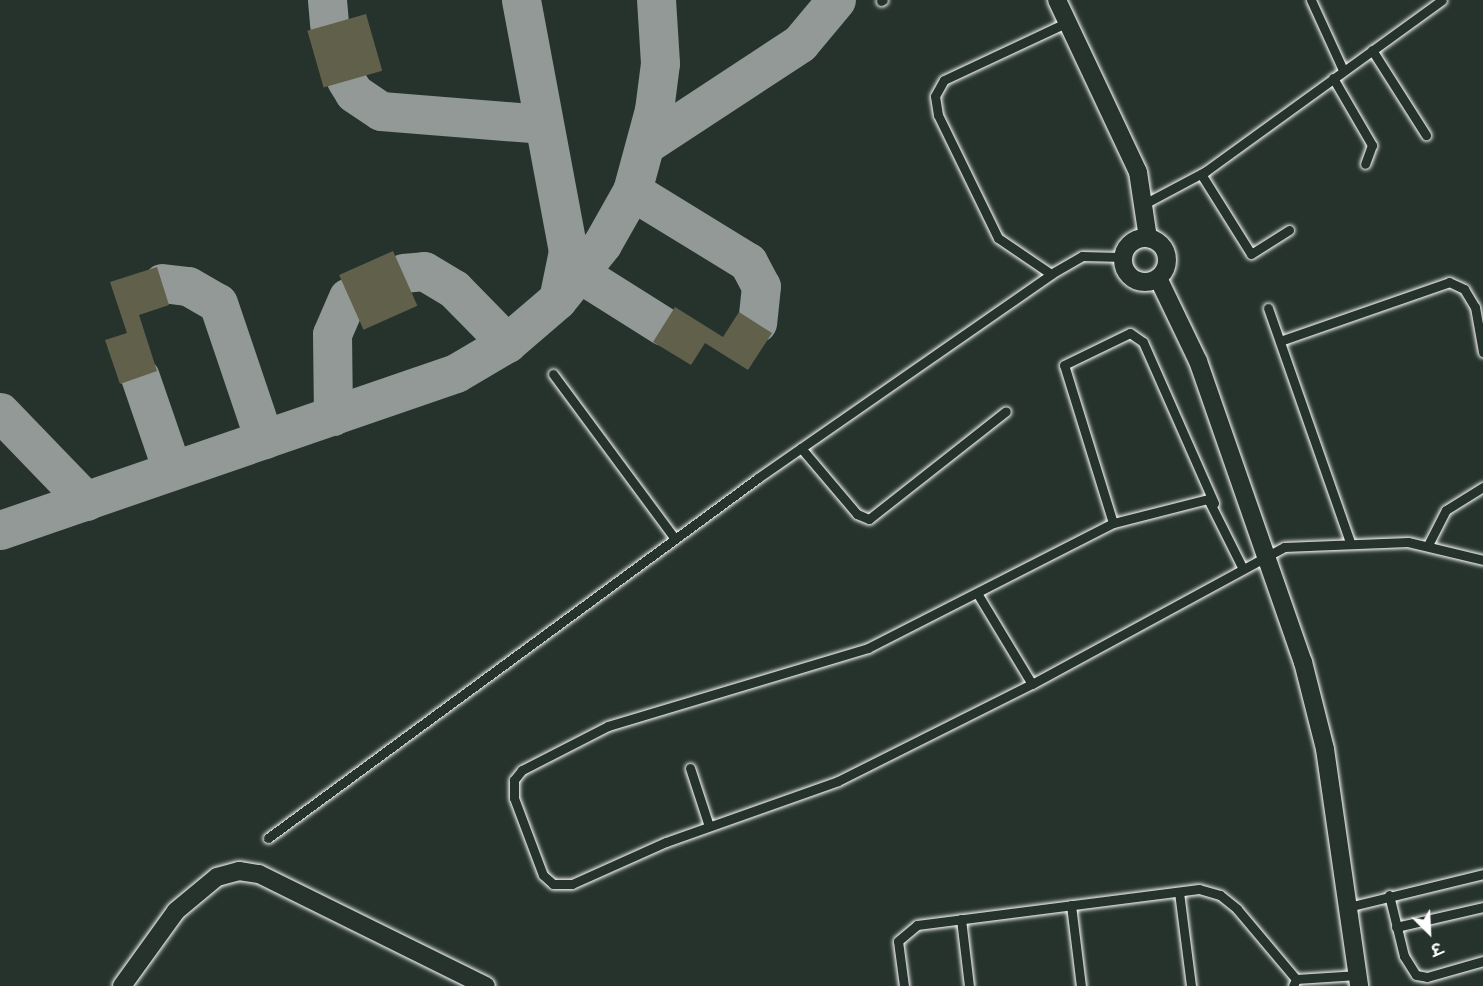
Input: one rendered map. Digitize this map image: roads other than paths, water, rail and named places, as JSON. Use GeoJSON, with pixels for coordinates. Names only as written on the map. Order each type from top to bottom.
{"type":"FeatureCollection","features":[{"type":"Feature","properties":{"kind":"street"},"geometry":{"type":"LineString","coordinates":[[1057,0],[1138,172],[1148,238],[1166,254],[1158,278],[1198,361],[1266,554],[1317,717],[1325,749],[1359,980]]}},
{"type":"Feature","properties":{"kind":"street"},"geometry":{"type":"LineString","coordinates":[[1148,238],[1131,242],[1122,257],[1133,279],[1158,278]]}},
{"type":"Feature","properties":{"kind":"street"},"geometry":{"type":"LineString","coordinates":[[122,986],[176,911],[217,877],[239,871],[259,874],[486,986]]}},
{"type":"Feature","properties":{"kind":"lane"},"geometry":{"type":"LineString","coordinates":[[1311,0],[1342,70]]}},
{"type":"Feature","properties":{"kind":"lane"},"geometry":{"type":"LineString","coordinates":[[1144,204],[1201,174],[1442,0]]}},
{"type":"Feature","properties":{"kind":"lane"},"geometry":{"type":"LineString","coordinates":[[1051,274],[1023,260],[998,238],[938,115],[935,96],[944,80],[1068,22]]}},
{"type":"Feature","properties":{"kind":"lane"},"geometry":{"type":"LineString","coordinates":[[1372,50],[1426,135]]}},
{"type":"Feature","properties":{"kind":"lane"},"geometry":{"type":"LineString","coordinates":[[1333,78],[1372,145],[1365,164]]}},
{"type":"Feature","properties":{"kind":"lane"},"geometry":{"type":"LineString","coordinates":[[1201,174],[1251,254],[1289,231]]}},
{"type":"Feature","properties":{"kind":"lane"},"geometry":{"type":"LineString","coordinates":[[268,838],[801,448],[1051,274],[1082,256],[1122,257]]}},
{"type":"Feature","properties":{"kind":"lane"},"geometry":{"type":"LineString","coordinates":[[1280,341],[1449,282],[1464,289],[1475,307],[1483,352]]}},
{"type":"Feature","properties":{"kind":"lane"},"geometry":{"type":"LineString","coordinates":[[1268,308],[1350,542]]}},
{"type":"Feature","properties":{"kind":"lane"},"geometry":{"type":"LineString","coordinates":[[1113,523],[1064,365],[1130,333],[1143,342],[1242,567]]}},
{"type":"Feature","properties":{"kind":"lane"},"geometry":{"type":"LineString","coordinates":[[552,374],[675,539]]}},
{"type":"Feature","properties":{"kind":"lane"},"geometry":{"type":"LineString","coordinates":[[801,448],[857,514],[869,519],[1006,411]]}},
{"type":"Feature","properties":{"kind":"lane"},"geometry":{"type":"LineString","coordinates":[[1428,545],[1446,510],[1483,487]]}},
{"type":"Feature","properties":{"kind":"lane"},"geometry":{"type":"LineString","coordinates":[[1214,503],[1203,499],[1113,523],[868,648],[608,726],[522,770],[514,780],[514,798],[543,875],[553,884],[572,884],[709,826],[838,781],[1032,684],[1266,554],[1313,542],[1350,542],[1428,545],[1483,560]]}},
{"type":"Feature","properties":{"kind":"lane"},"geometry":{"type":"LineString","coordinates":[[977,593],[1032,684]]}},
{"type":"Feature","properties":{"kind":"lane"},"geometry":{"type":"LineString","coordinates":[[690,768],[709,826]]}},
{"type":"Feature","properties":{"kind":"lane"},"geometry":{"type":"LineString","coordinates":[[1348,907],[1389,895],[1483,874]]}},
{"type":"Feature","properties":{"kind":"lane"},"geometry":{"type":"LineString","coordinates":[[904,986],[898,950],[907,929],[961,919],[1199,889],[1225,898],[1295,982],[1359,980]]}},
{"type":"Feature","properties":{"kind":"lane"},"geometry":{"type":"LineString","coordinates":[[1179,892],[1191,986]]}},
{"type":"Feature","properties":{"kind":"lane"},"geometry":{"type":"LineString","coordinates":[[1389,895],[1396,927],[1416,975],[1427,977],[1483,961]]}},
{"type":"Feature","properties":{"kind":"lane"},"geometry":{"type":"LineString","coordinates":[[1071,905],[1081,986]]}},
{"type":"Feature","properties":{"kind":"lane"},"geometry":{"type":"LineString","coordinates":[[1396,927],[1483,907]]}},
{"type":"Feature","properties":{"kind":"lane"},"geometry":{"type":"LineString","coordinates":[[961,919],[969,986]]}}]}
